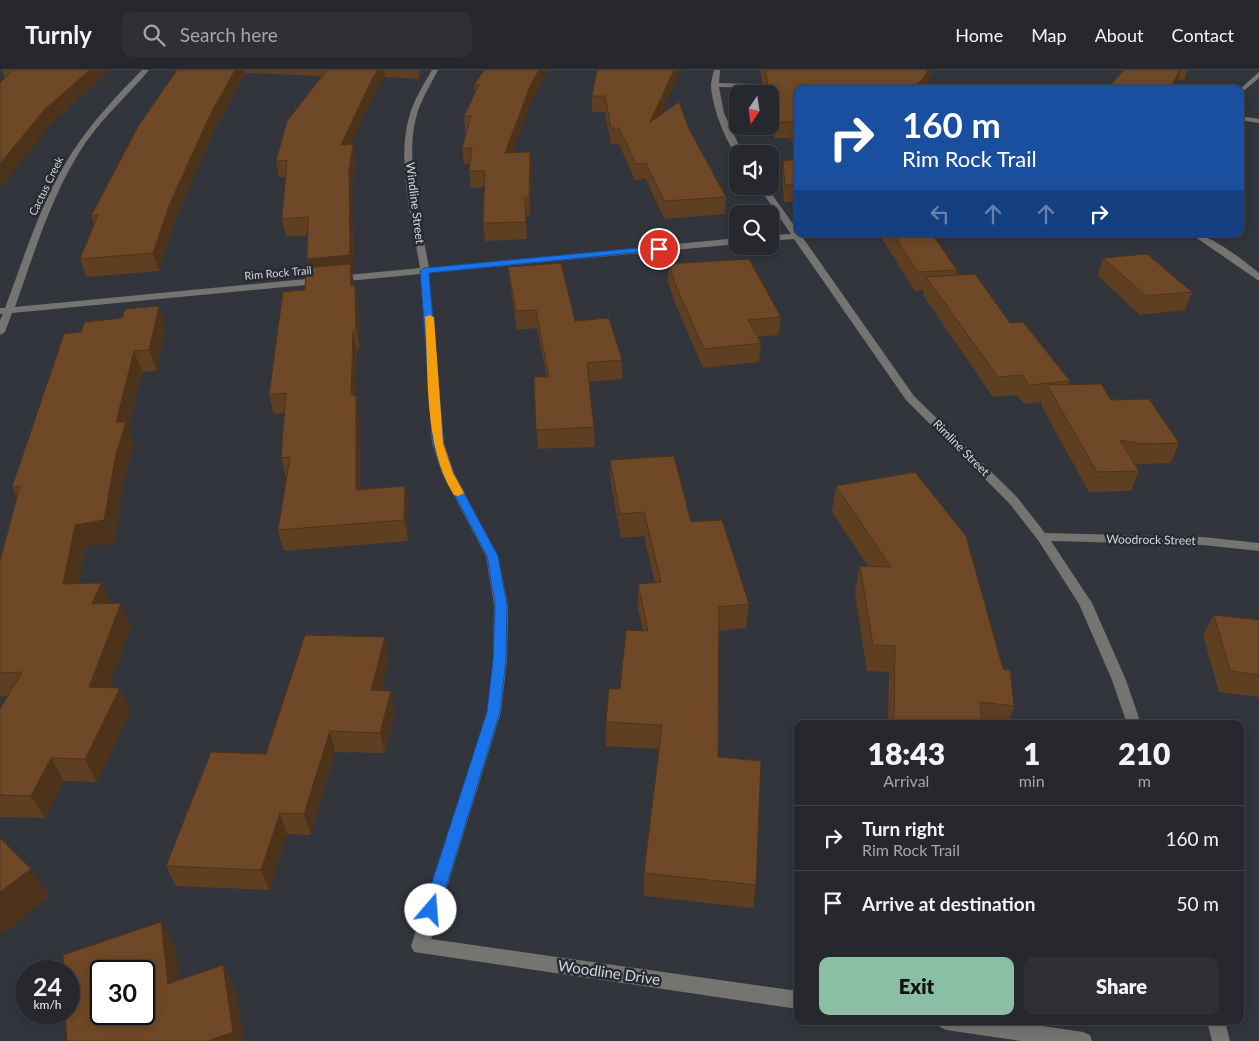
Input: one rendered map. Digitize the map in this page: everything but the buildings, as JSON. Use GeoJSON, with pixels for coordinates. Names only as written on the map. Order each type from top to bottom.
{"type":"FeatureCollection","features":[{"type":"Feature","properties":{"kind":"street","name":"Cactus Creek"},"geometry":{"type":"LineString","coordinates":[[0,332],[5,311],[41,221],[68,164],[93,128],[146,70]]}},
{"type":"Feature","properties":{"kind":"street","name":"Windline Street"},"geometry":{"type":"LineString","coordinates":[[420,946],[494,712],[500,660],[501,604],[492,556],[448,473],[438,443],[424,271],[408,164],[411,125],[416,107],[435,70]]}},
{"type":"Feature","properties":{"kind":"street"},"geometry":{"type":"LineString","coordinates":[[717,70],[714,85],[724,128],[734,145]]}},
{"type":"Feature","properties":{"kind":"street"},"geometry":{"type":"LineString","coordinates":[[1244,88],[1259,74]]}},
{"type":"Feature","properties":{"kind":"street"},"geometry":{"type":"LineString","coordinates":[[714,85],[729,85]]}},
{"type":"Feature","properties":{"kind":"street"},"geometry":{"type":"LineString","coordinates":[[1244,119],[1259,121]]}},
{"type":"Feature","properties":{"kind":"street","name":"Rimline Street"},"geometry":{"type":"LineString","coordinates":[[768,195],[794,232]]}},
{"type":"Feature","properties":{"kind":"street"},"geometry":{"type":"LineString","coordinates":[[779,237],[794,236]]}},
{"type":"Feature","properties":{"kind":"street","name":"Rimline Street"},"geometry":{"type":"LineString","coordinates":[[798,237],[910,398],[1013,500],[1042,537],[1085,604],[1119,680],[1133,720]]}},
{"type":"Feature","properties":{"kind":"street"},"geometry":{"type":"LineString","coordinates":[[1200,237],[1227,254],[1259,278]]}},
{"type":"Feature","properties":{"kind":"street","name":"Rim Rock Trail"},"geometry":{"type":"LineString","coordinates":[[5,311],[729,243]]}},
{"type":"Feature","properties":{"kind":"street","name":"Woodrock Street"},"geometry":{"type":"LineString","coordinates":[[1042,537],[1203,541],[1259,546]]}},
{"type":"Feature","properties":{"kind":"street","name":"Woodline Drive"},"geometry":{"type":"LineString","coordinates":[[420,946],[794,999]]}},
{"type":"Feature","properties":{"kind":"street"},"geometry":{"type":"LineString","coordinates":[[973,1025],[1083,1041]]}},
{"type":"Feature","properties":{"kind":"street"},"geometry":{"type":"LineString","coordinates":[[1217,1025],[1221,1041]]}},
{"type":"Feature","properties":{"kind":"slow traffic"},"geometry":{"type":"LineString","coordinates":[[429,317],[438,443],[448,473],[458,493]]}},
{"type":"Feature","properties":{"kind":"route"},"geometry":{"type":"LineString","coordinates":[[431,910],[494,712],[500,660],[501,604],[492,556],[448,473],[438,443],[428,294],[424,271],[659,249]]}}]}
